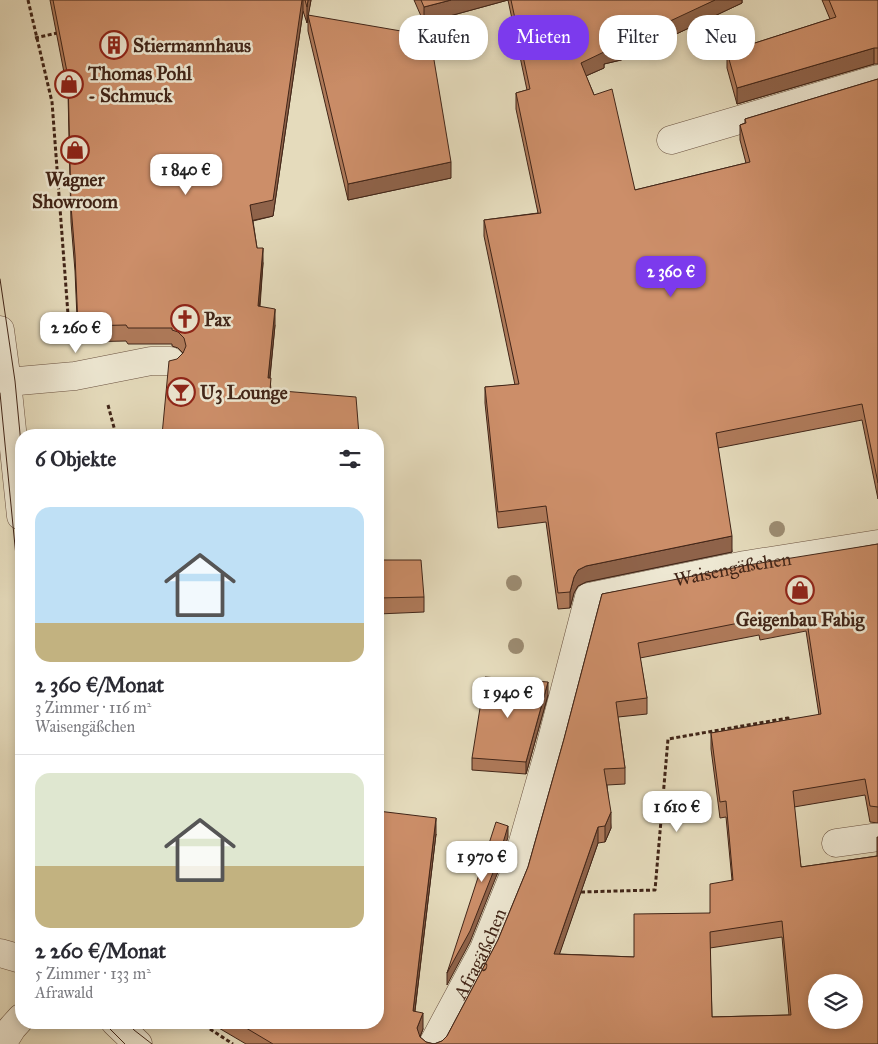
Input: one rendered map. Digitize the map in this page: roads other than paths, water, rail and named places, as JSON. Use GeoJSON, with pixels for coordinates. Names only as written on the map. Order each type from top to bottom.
{"type":"FeatureCollection","features":[{"type":"Feature","properties":{"kind":"street"},"geometry":{"type":"LineString","coordinates":[[671,140],[878,79]]}},
{"type":"Feature","properties":{"kind":"street"},"geometry":{"type":"LineString","coordinates":[[0,330],[7,382],[6,416],[15,476]]}},
{"type":"Feature","properties":{"kind":"street"},"geometry":{"type":"LineString","coordinates":[[7,382],[75,376],[161,361]]}},
{"type":"Feature","properties":{"kind":"street"},"geometry":{"type":"LineString","coordinates":[[0,442],[6,416]]}},
{"type":"Feature","properties":{"kind":"street"},"geometry":{"type":"LineString","coordinates":[[6,416],[15,432]]}},
{"type":"Feature","properties":{"kind":"street","name":"Waisengäßchen"},"geometry":{"type":"LineString","coordinates":[[589,597],[745,565],[878,544]]}},
{"type":"Feature","properties":{"kind":"street","name":"Afragäßchen"},"geometry":{"type":"LineString","coordinates":[[433,1044],[484,949],[514,877],[589,597]]}},
{"type":"Feature","properties":{"kind":"street"},"geometry":{"type":"LineString","coordinates":[[836,843],[878,837]]}},
{"type":"Feature","properties":{"kind":"street"},"geometry":{"type":"LineString","coordinates":[[0,953],[15,957]]}},
{"type":"Feature","properties":{"kind":"street"},"geometry":{"type":"LineString","coordinates":[[2,1044],[15,1025]]}},
{"type":"Feature","properties":{"kind":"street"},"geometry":{"type":"LineString","coordinates":[[122,1029],[138,1044]]}},
{"type":"Feature","properties":{"kind":"tram line"},"geometry":{"type":"LineString","coordinates":[[0,279],[15,381],[20,429]]}},
{"type":"Feature","properties":{"kind":"tram line"},"geometry":{"type":"LineString","coordinates":[[0,393],[15,546]]}},
{"type":"Feature","properties":{"kind":"tram line"},"geometry":{"type":"LineString","coordinates":[[110,1029],[125,1044]]}},
{"type":"Feature","properties":{"kind":"tram line"},"geometry":{"type":"LineString","coordinates":[[133,1029],[152,1044]]}},
{"type":"Feature","properties":{"kind":"place","name":"Stiermannhaus"},"geometry":{"type":"Point","coordinates":[114,45]}},
{"type":"Feature","properties":{"kind":"place","name":"Thomas Pohl - Schmuck"},"geometry":{"type":"Point","coordinates":[69,84]}},
{"type":"Feature","properties":{"kind":"place","name":"Wagner Showroom"},"geometry":{"type":"Point","coordinates":[75,150]}},
{"type":"Feature","properties":{"kind":"place","name":"Pax"},"geometry":{"type":"Point","coordinates":[185,319]}},
{"type":"Feature","properties":{"kind":"place","name":"U3 Lounge"},"geometry":{"type":"Point","coordinates":[181,392]}},
{"type":"Feature","properties":{"kind":"place","name":"Geigenbau Fabig"},"geometry":{"type":"Point","coordinates":[800,590]}}]}
